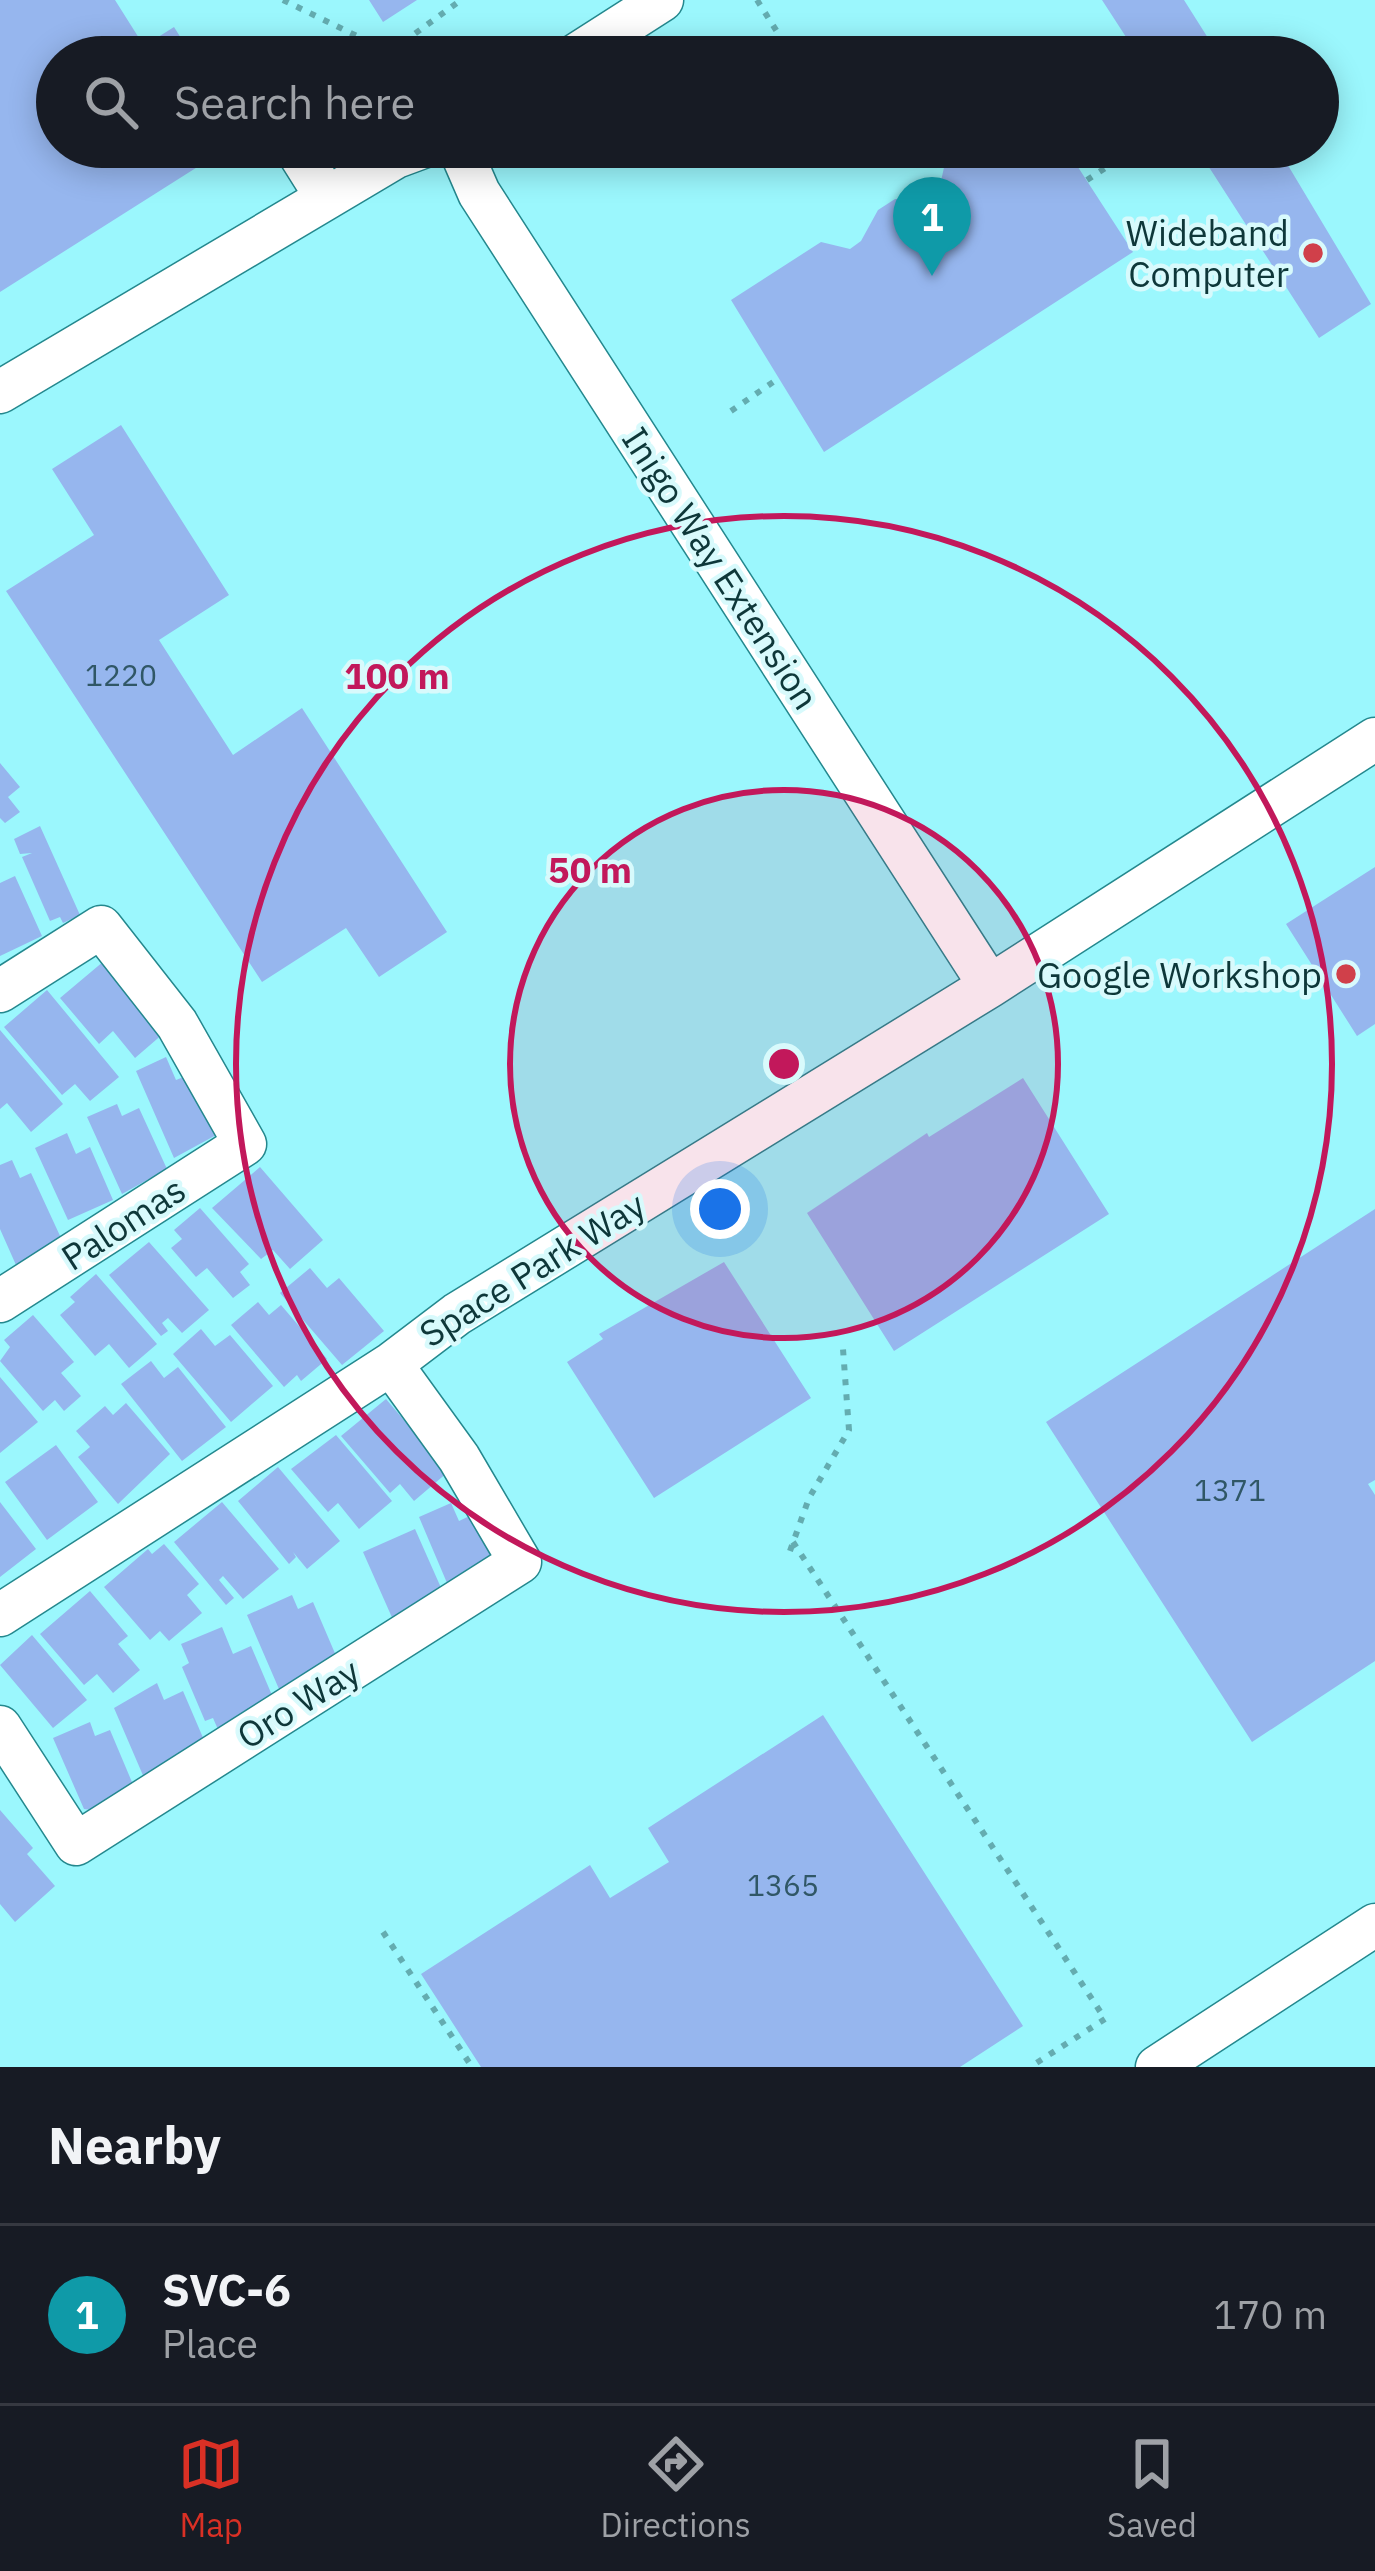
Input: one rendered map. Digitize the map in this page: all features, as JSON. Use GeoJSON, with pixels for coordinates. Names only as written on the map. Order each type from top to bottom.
{"type":"FeatureCollection","features":[{"type":"Feature","properties":{"kind":"street"},"geometry":{"type":"LineString","coordinates":[[606,36],[662,0]]}},
{"type":"Feature","properties":{"kind":"street"},"geometry":{"type":"LineString","coordinates":[[308,168],[327,198]]}},
{"type":"Feature","properties":{"kind":"street"},"geometry":{"type":"LineString","coordinates":[[0,392],[383,168]]}},
{"type":"Feature","properties":{"kind":"street","name":"Inigo Way Extension"},"geometry":{"type":"LineString","coordinates":[[468,168],[479,194],[990,986]]}},
{"type":"Feature","properties":{"kind":"street","name":"Space Park Way"},"geometry":{"type":"LineString","coordinates":[[0,1615],[399,1356],[1375,739]]}},
{"type":"Feature","properties":{"kind":"street","name":"Palomas"},"geometry":{"type":"LineString","coordinates":[[0,991],[101,927],[177,1024],[245,1144],[0,1301]]}},
{"type":"Feature","properties":{"kind":"street","name":"Oro Way"},"geometry":{"type":"LineString","coordinates":[[6,1751],[76,1844],[520,1562],[399,1356]]}},
{"type":"Feature","properties":{"kind":"street"},"geometry":{"type":"LineString","coordinates":[[1157,2067],[1375,1925]]}},
{"type":"Feature","properties":{"kind":"path"},"geometry":{"type":"LineString","coordinates":[[283,0],[360,36]]}},
{"type":"Feature","properties":{"kind":"path"},"geometry":{"type":"LineString","coordinates":[[412,36],[461,0]]}},
{"type":"Feature","properties":{"kind":"path"},"geometry":{"type":"LineString","coordinates":[[757,0],[780,36]]}},
{"type":"Feature","properties":{"kind":"path"},"geometry":{"type":"LineString","coordinates":[[1087,180],[1105,168]]}},
{"type":"Feature","properties":{"kind":"path"},"geometry":{"type":"LineString","coordinates":[[731,411],[779,378]]}},
{"type":"Feature","properties":{"kind":"path"},"geometry":{"type":"LineString","coordinates":[[842,1349],[849,1430],[808,1498],[792,1547],[1105,2020],[1030,2067]]}},
{"type":"Feature","properties":{"kind":"path"},"geometry":{"type":"LineString","coordinates":[[383,1932],[472,2067]]}},
{"type":"Feature","properties":{"kind":"building"},"geometry":{"type":"Polygon","coordinates":[[[0,0],[115,0],[138,36],[36,36],[36,168],[196,168],[0,292],[0,0]]]}},
{"type":"Feature","properties":{"kind":"building"},"geometry":{"type":"Polygon","coordinates":[[[369,0],[417,0],[383,22],[369,0]]]}},
{"type":"Feature","properties":{"kind":"building"},"geometry":{"type":"Polygon","coordinates":[[[1102,0],[1184,0],[1207,36],[1125,36],[1102,0]]]}},
{"type":"Feature","properties":{"kind":"building"},"geometry":{"type":"Polygon","coordinates":[[[944,168],[1079,168],[1133,252],[824,452],[731,300],[821,242],[850,249],[861,241],[878,210],[895,199],[926,199],[939,190],[944,168]]]}},
{"type":"Feature","properties":{"kind":"building"},"geometry":{"type":"Polygon","coordinates":[[[1210,168],[1290,168],[1371,304],[1319,338],[1210,168]]]}},
{"type":"Feature","properties":{"kind":"building"},"geometry":{"type":"Polygon","coordinates":[[[121,425],[229,595],[159,640],[233,755],[302,708],[447,932],[379,977],[346,928],[262,982],[6,591],[94,535],[52,469],[121,425]]]}},
{"type":"Feature","properties":{"kind":"building"},"geometry":{"type":"Polygon","coordinates":[[[0,763],[20,787],[8,797],[20,812],[5,823],[0,818],[0,763]]]}},
{"type":"Feature","properties":{"kind":"building"},"geometry":{"type":"Polygon","coordinates":[[[40,826],[80,915],[63,923],[60,917],[50,921],[22,857],[32,853],[20,854],[14,839],[40,826]]]}},
{"type":"Feature","properties":{"kind":"building","name":"Google Workshop"},"geometry":{"type":"Polygon","coordinates":[[[1375,867],[1375,1024],[1357,1036],[1286,924],[1375,867]]]}},
{"type":"Feature","properties":{"kind":"building"},"geometry":{"type":"Polygon","coordinates":[[[15,876],[42,936],[0,956],[0,883],[15,876]]]}},
{"type":"Feature","properties":{"kind":"building"},"geometry":{"type":"Polygon","coordinates":[[[104,961],[164,1033],[135,1058],[113,1031],[99,1044],[60,998],[104,961]]]}},
{"type":"Feature","properties":{"kind":"building"},"geometry":{"type":"Polygon","coordinates":[[[47,990],[119,1077],[90,1101],[75,1084],[62,1095],[4,1027],[47,990]]]}},
{"type":"Feature","properties":{"kind":"building"},"geometry":{"type":"Polygon","coordinates":[[[0,1030],[63,1104],[31,1132],[7,1103],[0,1109],[0,1030]]]}},
{"type":"Feature","properties":{"kind":"building"},"geometry":{"type":"Polygon","coordinates":[[[166,1057],[176,1080],[191,1074],[218,1134],[174,1158],[136,1071],[166,1057]]]}},
{"type":"Feature","properties":{"kind":"building"},"geometry":{"type":"Polygon","coordinates":[[[1023,1078],[1109,1214],[894,1351],[807,1213],[927,1133],[929,1137],[1023,1078]]]}},
{"type":"Feature","properties":{"kind":"building"},"geometry":{"type":"Polygon","coordinates":[[[117,1104],[122,1116],[139,1108],[167,1169],[122,1194],[87,1117],[117,1104]]]}},
{"type":"Feature","properties":{"kind":"building"},"geometry":{"type":"Polygon","coordinates":[[[67,1133],[76,1154],[90,1147],[113,1200],[68,1220],[35,1148],[67,1133]]]}},
{"type":"Feature","properties":{"kind":"building"},"geometry":{"type":"Polygon","coordinates":[[[12,1160],[20,1178],[31,1173],[61,1238],[16,1265],[0,1229],[0,1165],[12,1160]]]}},
{"type":"Feature","properties":{"kind":"building"},"geometry":{"type":"Polygon","coordinates":[[[260,1167],[323,1240],[290,1269],[273,1250],[261,1259],[212,1208],[260,1167]]]}},
{"type":"Feature","properties":{"kind":"building"},"geometry":{"type":"Polygon","coordinates":[[[200,1208],[249,1264],[240,1272],[250,1285],[233,1298],[207,1268],[196,1277],[171,1248],[182,1239],[174,1230],[200,1208]]]}},
{"type":"Feature","properties":{"kind":"building"},"geometry":{"type":"Polygon","coordinates":[[[1375,1209],[1375,1480],[1368,1484],[1375,1495],[1375,1661],[1252,1742],[1046,1422],[1375,1209]]]}},
{"type":"Feature","properties":{"kind":"building"},"geometry":{"type":"Polygon","coordinates":[[[149,1242],[209,1310],[182,1333],[168,1318],[162,1323],[168,1331],[161,1336],[109,1275],[149,1242]]]}},
{"type":"Feature","properties":{"kind":"building"},"geometry":{"type":"Polygon","coordinates":[[[724,1262],[811,1398],[654,1498],[567,1362],[603,1339],[599,1334],[724,1262]]]}},
{"type":"Feature","properties":{"kind":"building"},"geometry":{"type":"Polygon","coordinates":[[[310,1268],[327,1288],[339,1278],[384,1331],[342,1365],[280,1293],[310,1268]]]}},
{"type":"Feature","properties":{"kind":"building"},"geometry":{"type":"Polygon","coordinates":[[[96,1274],[157,1344],[129,1368],[109,1344],[95,1356],[60,1315],[75,1302],[70,1297],[96,1274]]]}},
{"type":"Feature","properties":{"kind":"building"},"geometry":{"type":"Polygon","coordinates":[[[258,1302],[269,1315],[281,1305],[327,1359],[301,1381],[297,1375],[284,1387],[231,1325],[258,1302]]]}},
{"type":"Feature","properties":{"kind":"building"},"geometry":{"type":"Polygon","coordinates":[[[33,1315],[74,1362],[61,1373],[81,1396],[64,1411],[55,1400],[43,1411],[0,1361],[10,1347],[4,1340],[33,1315]]]}},
{"type":"Feature","properties":{"kind":"building"},"geometry":{"type":"Polygon","coordinates":[[[201,1329],[215,1346],[230,1335],[273,1386],[231,1422],[173,1354],[201,1329]]]}},
{"type":"Feature","properties":{"kind":"building"},"geometry":{"type":"Polygon","coordinates":[[[151,1361],[164,1378],[178,1367],[226,1427],[182,1461],[121,1384],[151,1361]]]}},
{"type":"Feature","properties":{"kind":"building"},"geometry":{"type":"Polygon","coordinates":[[[0,1377],[38,1422],[0,1453],[0,1377]]]}},
{"type":"Feature","properties":{"kind":"building"},"geometry":{"type":"Polygon","coordinates":[[[386,1399],[448,1472],[414,1501],[400,1484],[390,1493],[341,1436],[386,1399]]]}},
{"type":"Feature","properties":{"kind":"building"},"geometry":{"type":"Polygon","coordinates":[[[126,1403],[170,1454],[118,1504],[78,1457],[90,1447],[76,1431],[105,1406],[113,1415],[126,1403]]]}},
{"type":"Feature","properties":{"kind":"building"},"geometry":{"type":"Polygon","coordinates":[[[336,1435],[392,1501],[359,1529],[338,1503],[328,1512],[291,1469],[336,1435]]]}},
{"type":"Feature","properties":{"kind":"building"},"geometry":{"type":"Polygon","coordinates":[[[56,1445],[98,1502],[47,1540],[5,1482],[56,1445]]]}},
{"type":"Feature","properties":{"kind":"building"},"geometry":{"type":"Polygon","coordinates":[[[278,1467],[340,1541],[307,1569],[293,1552],[296,1557],[289,1564],[238,1501],[278,1467]]]}},
{"type":"Feature","properties":{"kind":"building"},"geometry":{"type":"Polygon","coordinates":[[[0,1502],[36,1549],[0,1577],[0,1502]]]}},
{"type":"Feature","properties":{"kind":"building"},"geometry":{"type":"Polygon","coordinates":[[[222,1502],[279,1569],[243,1599],[223,1576],[219,1580],[234,1598],[226,1605],[174,1542],[222,1502]]]}},
{"type":"Feature","properties":{"kind":"building"},"geometry":{"type":"Polygon","coordinates":[[[451,1503],[459,1521],[476,1513],[498,1563],[450,1590],[419,1517],[451,1503]]]}},
{"type":"Feature","properties":{"kind":"building"},"geometry":{"type":"Polygon","coordinates":[[[415,1529],[446,1599],[394,1622],[363,1552],[415,1529]]]}},
{"type":"Feature","properties":{"kind":"building"},"geometry":{"type":"Polygon","coordinates":[[[164,1544],[199,1584],[187,1595],[202,1613],[169,1641],[160,1631],[150,1640],[104,1587],[148,1549],[152,1554],[164,1544]]]}},
{"type":"Feature","properties":{"kind":"building"},"geometry":{"type":"Polygon","coordinates":[[[90,1591],[128,1636],[118,1644],[140,1670],[113,1693],[97,1674],[84,1685],[40,1634],[90,1591]]]}},
{"type":"Feature","properties":{"kind":"building"},"geometry":{"type":"Polygon","coordinates":[[[292,1595],[298,1609],[313,1602],[340,1665],[282,1696],[247,1615],[292,1595]]]}},
{"type":"Feature","properties":{"kind":"building"},"geometry":{"type":"Polygon","coordinates":[[[222,1627],[233,1654],[251,1646],[277,1707],[220,1734],[213,1718],[205,1721],[182,1667],[189,1663],[181,1644],[222,1627]]]}},
{"type":"Feature","properties":{"kind":"building"},"geometry":{"type":"Polygon","coordinates":[[[32,1635],[87,1700],[53,1728],[0,1665],[32,1635]]]}},
{"type":"Feature","properties":{"kind":"building"},"geometry":{"type":"Polygon","coordinates":[[[157,1683],[164,1700],[183,1691],[210,1754],[148,1787],[114,1708],[157,1683]]]}},
{"type":"Feature","properties":{"kind":"building"},"geometry":{"type":"Polygon","coordinates":[[[823,1715],[1023,2026],[960,2067],[481,2067],[421,1974],[590,1865],[610,1898],[669,1862],[648,1828],[823,1715]]]}},
{"type":"Feature","properties":{"kind":"building"},"geometry":{"type":"Polygon","coordinates":[[[90,1722],[95,1736],[110,1730],[137,1794],[109,1812],[84,1809],[53,1738],[90,1722]]]}},
{"type":"Feature","properties":{"kind":"building"},"geometry":{"type":"Polygon","coordinates":[[[0,1810],[33,1848],[27,1854],[55,1886],[15,1922],[0,1904],[0,1810]]]}},
{"type":"Feature","properties":{"kind":"place","name":"Wideband Computer"},"geometry":{"type":"Point","coordinates":[1313,253]}},
{"type":"Feature","properties":{"kind":"place","name":"SVC-6"},"geometry":{"type":"Point","coordinates":[932,276]}},
{"type":"Feature","properties":{"kind":"place","name":"Google Workshop"},"geometry":{"type":"Point","coordinates":[1346,974]}}]}
